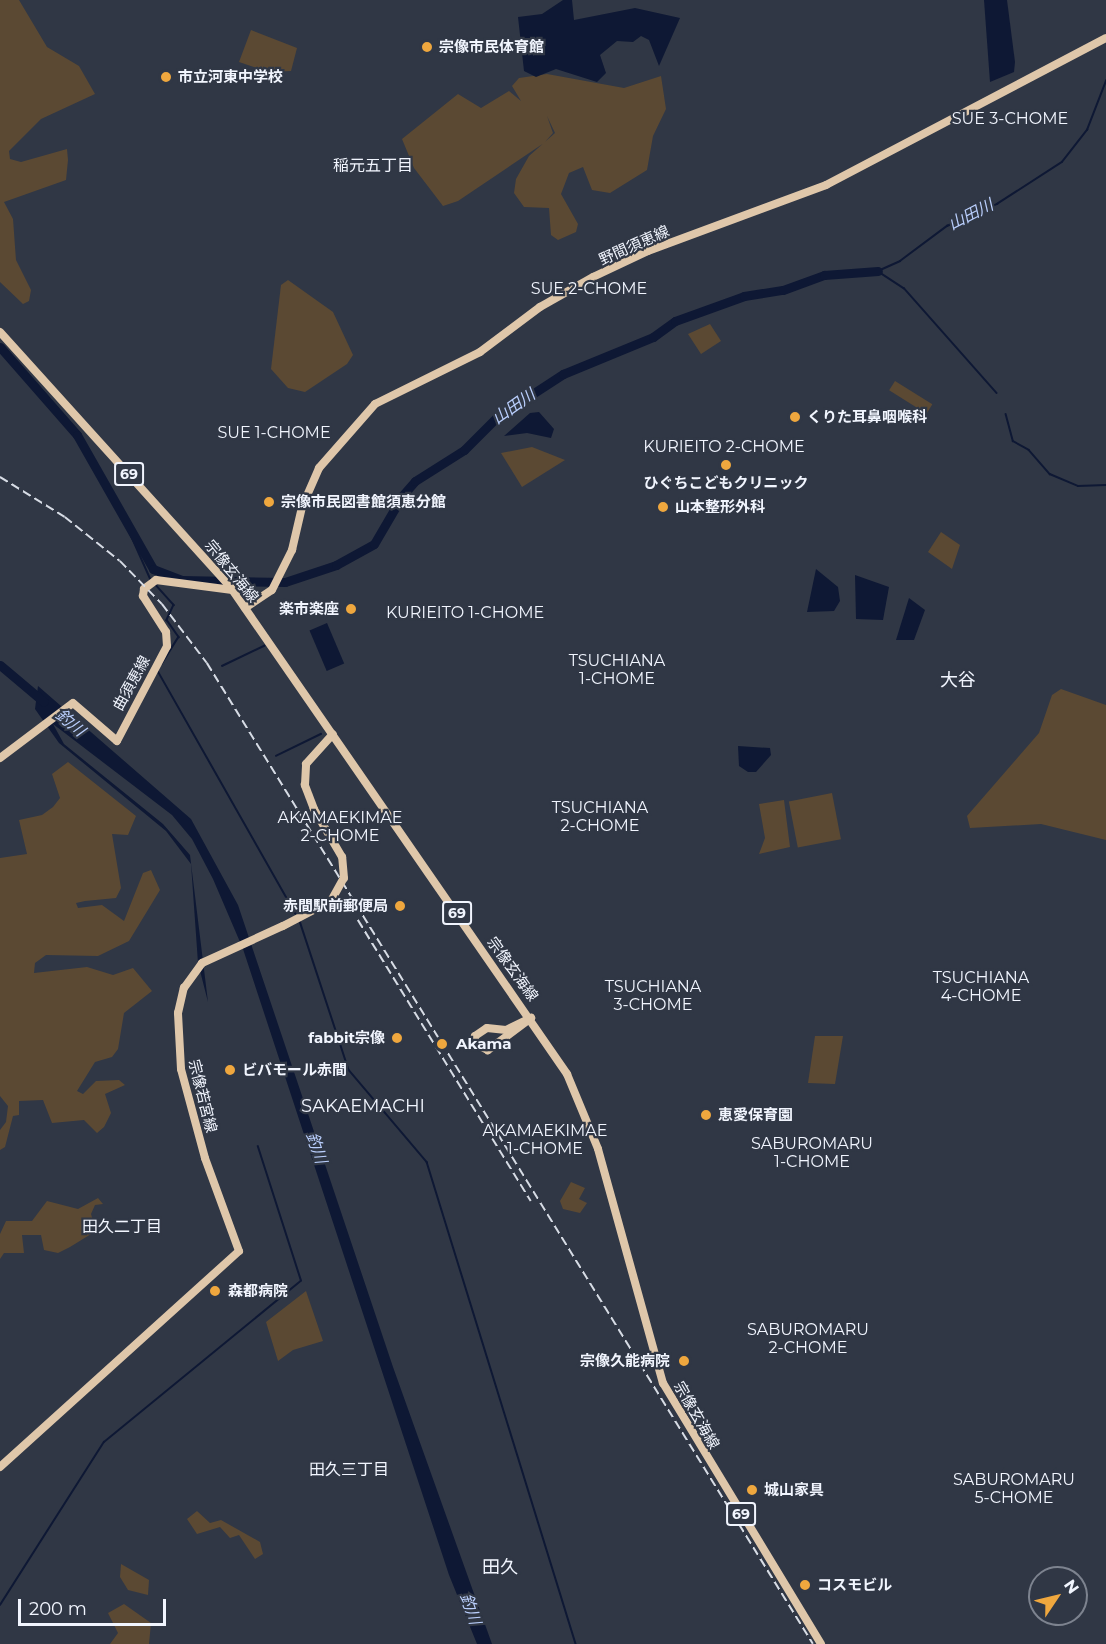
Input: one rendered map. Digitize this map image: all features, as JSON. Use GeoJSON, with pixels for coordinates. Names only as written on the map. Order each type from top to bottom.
{"type":"FeatureCollection","features":[{"type":"Feature","properties":{"kind":"main road","name":"野間須恵線"},"geometry":{"type":"LineString","coordinates":[[245,608],[274,588],[319,468],[375,404],[480,352],[540,307],[593,277],[648,251],[826,185],[1106,38]]}},
{"type":"Feature","properties":{"kind":"main road","name":"宗像玄海線"},"geometry":{"type":"LineString","coordinates":[[0,332],[232,589],[531,1018],[567,1074],[592,1127],[663,1383],[821,1644]]}},
{"type":"Feature","properties":{"kind":"main road","name":"曲須恵線"},"geometry":{"type":"LineString","coordinates":[[0,758],[73,703],[117,741],[167,646],[166,632],[143,596],[153,582],[232,589]]}},
{"type":"Feature","properties":{"kind":"main road","name":"宗像若宮線"},"geometry":{"type":"LineString","coordinates":[[0,1467],[239,1251],[205,1158],[179,1056],[180,1000],[200,966],[234,946],[283,926],[331,901],[344,878],[342,857],[314,809],[305,785],[306,764],[333,734]]}},
{"type":"Feature","properties":{"kind":"main road"},"geometry":{"type":"LineString","coordinates":[[531,1018],[488,1050],[475,1044],[475,1036],[487,1028],[506,1030],[531,1018]]}},
{"type":"Feature","properties":{"kind":"shaded area"},"geometry":{"type":"Polygon","coordinates":[[[0,0],[19,0],[47,47],[79,66],[95,94],[41,119],[9,151],[10,159],[21,162],[67,149],[66,180],[4,202],[13,219],[16,260],[31,290],[29,301],[23,304],[0,282],[0,0]]]}},
{"type":"Feature","properties":{"kind":"shaded area"},"geometry":{"type":"Polygon","coordinates":[[[251,30],[297,48],[291,71],[268,72],[239,62],[251,30]]]}},
{"type":"Feature","properties":{"kind":"shaded area"},"geometry":{"type":"Polygon","coordinates":[[[547,74],[624,88],[661,76],[666,109],[653,136],[647,170],[610,193],[592,190],[583,167],[569,173],[561,194],[578,224],[576,232],[558,240],[551,235],[549,208],[524,207],[514,193],[516,179],[529,156],[543,144],[458,201],[443,206],[414,168],[402,139],[458,94],[481,108],[509,91],[521,101],[512,86],[519,78],[547,74]],[[547,116],[553,133],[545,142],[555,133],[547,116]]]}},
{"type":"Feature","properties":{"kind":"shaded area"},"geometry":{"type":"Polygon","coordinates":[[[288,280],[333,312],[353,355],[347,364],[305,392],[288,388],[271,369],[281,285],[288,280]]]}},
{"type":"Feature","properties":{"kind":"shaded area"},"geometry":{"type":"Polygon","coordinates":[[[710,324],[721,341],[701,354],[688,334],[710,324]]]}},
{"type":"Feature","properties":{"kind":"shaded area"},"geometry":{"type":"Polygon","coordinates":[[[895,381],[932,404],[926,414],[889,390],[895,381]]]}},
{"type":"Feature","properties":{"kind":"shaded area"},"geometry":{"type":"Polygon","coordinates":[[[532,447],[565,460],[522,487],[501,453],[532,447]]]}},
{"type":"Feature","properties":{"kind":"shaded area"},"geometry":{"type":"Polygon","coordinates":[[[941,532],[960,545],[952,569],[928,552],[941,532]]]}},
{"type":"Feature","properties":{"kind":"shaded area"},"geometry":{"type":"Polygon","coordinates":[[[1061,689],[1106,705],[1106,840],[1041,824],[970,828],[967,816],[1039,733],[1052,695],[1061,689]]]}},
{"type":"Feature","properties":{"kind":"shaded area"},"geometry":{"type":"Polygon","coordinates":[[[68,762],[136,816],[128,835],[112,834],[121,888],[116,898],[76,903],[78,908],[102,905],[124,921],[143,873],[151,870],[160,890],[129,941],[98,956],[46,955],[35,963],[34,973],[87,967],[113,975],[133,968],[152,991],[124,1013],[118,1049],[112,1057],[95,1062],[77,1091],[83,1094],[96,1081],[119,1080],[125,1085],[105,1094],[111,1113],[104,1127],[97,1133],[84,1120],[52,1123],[43,1100],[19,1101],[19,1115],[13,1116],[5,1147],[0,1150],[0,1130],[6,1122],[8,1106],[0,1096],[0,858],[27,854],[19,820],[42,815],[53,807],[60,798],[52,774],[68,762]]]}},
{"type":"Feature","properties":{"kind":"shaded area"},"geometry":{"type":"Polygon","coordinates":[[[832,793],[841,839],[798,848],[789,801],[832,793]]]}},
{"type":"Feature","properties":{"kind":"shaded area"},"geometry":{"type":"Polygon","coordinates":[[[784,800],[790,847],[759,854],[765,838],[759,804],[784,800]]]}},
{"type":"Feature","properties":{"kind":"shaded area"},"geometry":{"type":"Polygon","coordinates":[[[815,1036],[843,1036],[835,1084],[808,1083],[815,1036]]]}},
{"type":"Feature","properties":{"kind":"shaded area"},"geometry":{"type":"Polygon","coordinates":[[[571,1182],[585,1188],[579,1199],[587,1203],[580,1213],[563,1209],[560,1201],[571,1182]]]}},
{"type":"Feature","properties":{"kind":"shaded area"},"geometry":{"type":"Polygon","coordinates":[[[98,1198],[103,1204],[95,1205],[91,1214],[96,1231],[58,1253],[44,1250],[41,1235],[22,1235],[24,1253],[4,1253],[0,1259],[0,1234],[6,1221],[32,1221],[47,1201],[78,1209],[98,1198]]]}},
{"type":"Feature","properties":{"kind":"shaded area"},"geometry":{"type":"Polygon","coordinates":[[[306,1291],[323,1341],[293,1350],[278,1361],[266,1322],[306,1291]]]}},
{"type":"Feature","properties":{"kind":"shaded area"},"geometry":{"type":"Polygon","coordinates":[[[197,1511],[210,1523],[221,1520],[260,1542],[263,1554],[255,1559],[239,1535],[230,1538],[220,1527],[197,1534],[187,1519],[197,1511]]]}},
{"type":"Feature","properties":{"kind":"shaded area"},"geometry":{"type":"Polygon","coordinates":[[[121,1564],[149,1580],[148,1595],[128,1590],[120,1577],[121,1564]]]}},
{"type":"Feature","properties":{"kind":"shaded area"},"geometry":{"type":"Polygon","coordinates":[[[124,1604],[151,1623],[149,1644],[110,1644],[118,1633],[108,1613],[124,1604]]]}},
{"type":"Feature","properties":{"kind":"water"},"geometry":{"type":"Polygon","coordinates":[[[563,0],[572,0],[574,20],[635,8],[680,18],[659,66],[649,40],[641,36],[633,42],[617,41],[600,55],[606,73],[597,82],[556,69],[536,77],[524,71],[518,17],[542,14],[563,0]]]}},
{"type":"Feature","properties":{"kind":"water"},"geometry":{"type":"Polygon","coordinates":[[[984,0],[1007,0],[1015,62],[1014,72],[990,82],[984,0]]]}},
{"type":"Feature","properties":{"kind":"water"},"geometry":{"type":"Polygon","coordinates":[[[539,412],[554,429],[551,438],[527,433],[504,436],[530,413],[539,412]]]}},
{"type":"Feature","properties":{"kind":"water"},"geometry":{"type":"Polygon","coordinates":[[[816,569],[838,587],[840,601],[834,611],[807,612],[816,569]]]}},
{"type":"Feature","properties":{"kind":"water"},"geometry":{"type":"Polygon","coordinates":[[[855,575],[889,587],[883,620],[856,619],[855,575]]]}},
{"type":"Feature","properties":{"kind":"water"},"geometry":{"type":"Polygon","coordinates":[[[909,598],[925,610],[914,640],[896,640],[909,598]]]}},
{"type":"Feature","properties":{"kind":"water"},"geometry":{"type":"Polygon","coordinates":[[[327,623],[344,664],[327,671],[310,630],[327,623]]]}},
{"type":"Feature","properties":{"kind":"water"},"geometry":{"type":"Polygon","coordinates":[[[38,686],[191,819],[238,905],[393,1367],[492,1644],[477,1644],[449,1575],[243,949],[213,879],[192,839],[172,815],[53,724],[64,744],[163,824],[190,855],[208,1002],[198,963],[191,864],[166,831],[59,743],[35,709],[38,686]]]}},
{"type":"Feature","properties":{"kind":"water"},"geometry":{"type":"Polygon","coordinates":[[[738,746],[770,748],[771,755],[756,772],[748,772],[739,766],[738,746]]]}},
{"type":"Feature","properties":{"kind":"waterway","name":"山田川"},"geometry":{"type":"LineString","coordinates":[[878,271],[900,261],[947,226],[997,204],[1062,162],[1087,130],[1106,81]]}},
{"type":"Feature","properties":{"kind":"waterway","name":"山田川"},"geometry":{"type":"LineString","coordinates":[[0,347],[77,435],[153,569],[181,580],[285,582],[336,565],[374,544],[402,496],[415,481],[464,450],[497,417],[563,374],[653,337],[675,321],[744,296],[783,290],[824,275],[878,271]]}},
{"type":"Feature","properties":{"kind":"waterway"},"geometry":{"type":"LineString","coordinates":[[879,272],[904,288],[997,393]]}},
{"type":"Feature","properties":{"kind":"waterway"},"geometry":{"type":"LineString","coordinates":[[1006,414],[1013,441],[1029,450],[1050,474],[1078,486],[1106,485]]}},
{"type":"Feature","properties":{"kind":"waterway","name":"山田川"},"geometry":{"type":"LineString","coordinates":[[119,508],[151,580]]}},
{"type":"Feature","properties":{"kind":"waterway"},"geometry":{"type":"LineString","coordinates":[[156,585],[174,605],[167,620],[179,637],[162,664]]}},
{"type":"Feature","properties":{"kind":"waterway"},"geometry":{"type":"LineString","coordinates":[[222,666],[264,646]]}},
{"type":"Feature","properties":{"kind":"waterway","name":"釣川"},"geometry":{"type":"LineString","coordinates":[[0,665],[44,702]]}},
{"type":"Feature","properties":{"kind":"waterway"},"geometry":{"type":"LineString","coordinates":[[158,671],[296,914]]}},
{"type":"Feature","properties":{"kind":"waterway"},"geometry":{"type":"LineString","coordinates":[[276,756],[321,734]]}},
{"type":"Feature","properties":{"kind":"waterway"},"geometry":{"type":"LineString","coordinates":[[300,921],[349,1070],[427,1162],[576,1644]]}},
{"type":"Feature","properties":{"kind":"waterway"},"geometry":{"type":"LineString","coordinates":[[0,1605],[104,1442],[301,1281],[258,1147]]}},
{"type":"Feature","properties":{"kind":"railway"},"geometry":{"type":"LineString","coordinates":[[0,477],[65,517],[120,561],[162,604],[207,663],[813,1644]]}},
{"type":"Feature","properties":{"kind":"railway"},"geometry":{"type":"LineString","coordinates":[[358,920],[531,1201]]}},
{"type":"Feature","properties":{"kind":"place","name":"宗像市民体育館"},"geometry":{"type":"Point","coordinates":[427,47]}},
{"type":"Feature","properties":{"kind":"place","name":"市立河東中学校"},"geometry":{"type":"Point","coordinates":[166,77]}},
{"type":"Feature","properties":{"kind":"place","name":"くりた耳鼻咽喉科"},"geometry":{"type":"Point","coordinates":[795,417]}},
{"type":"Feature","properties":{"kind":"place","name":"ひぐちこどもクリニック"},"geometry":{"type":"Point","coordinates":[726,465]}},
{"type":"Feature","properties":{"kind":"place","name":"宗像市民図書館須恵分館"},"geometry":{"type":"Point","coordinates":[269,502]}},
{"type":"Feature","properties":{"kind":"place","name":"山本整形外科"},"geometry":{"type":"Point","coordinates":[663,507]}},
{"type":"Feature","properties":{"kind":"place","name":"楽市楽座"},"geometry":{"type":"Point","coordinates":[351,609]}},
{"type":"Feature","properties":{"kind":"place","name":"赤間駅前郵便局"},"geometry":{"type":"Point","coordinates":[400,906]}},
{"type":"Feature","properties":{"kind":"place","name":"fabbit宗像"},"geometry":{"type":"Point","coordinates":[397,1038]}},
{"type":"Feature","properties":{"kind":"place","name":"Akama"},"geometry":{"type":"Point","coordinates":[442,1044]}},
{"type":"Feature","properties":{"kind":"place","name":"ビバモール赤間"},"geometry":{"type":"Point","coordinates":[230,1070]}},
{"type":"Feature","properties":{"kind":"place","name":"恵愛保育園"},"geometry":{"type":"Point","coordinates":[706,1115]}},
{"type":"Feature","properties":{"kind":"place","name":"森都病院"},"geometry":{"type":"Point","coordinates":[215,1291]}},
{"type":"Feature","properties":{"kind":"place","name":"宗像久能病院"},"geometry":{"type":"Point","coordinates":[684,1361]}},
{"type":"Feature","properties":{"kind":"place","name":"城山家具"},"geometry":{"type":"Point","coordinates":[752,1490]}},
{"type":"Feature","properties":{"kind":"place","name":"コスモビル"},"geometry":{"type":"Point","coordinates":[805,1585]}},
{"type":"Feature","properties":{"kind":"district","name":"SUE 3-CHOME"},"geometry":{"type":"Point","coordinates":[1010,119]}},
{"type":"Feature","properties":{"kind":"district","name":"稲元五丁目"},"geometry":{"type":"Point","coordinates":[373,166]}},
{"type":"Feature","properties":{"kind":"district","name":"SUE 2-CHOME"},"geometry":{"type":"Point","coordinates":[589,289]}},
{"type":"Feature","properties":{"kind":"district","name":"SUE 1-CHOME"},"geometry":{"type":"Point","coordinates":[274,433]}},
{"type":"Feature","properties":{"kind":"district","name":"KURIEITO 2-CHOME"},"geometry":{"type":"Point","coordinates":[724,447]}},
{"type":"Feature","properties":{"kind":"district","name":"KURIEITO 1-CHOME"},"geometry":{"type":"Point","coordinates":[465,613]}},
{"type":"Feature","properties":{"kind":"district","name":"TSUCHIANA 1-CHOME"},"geometry":{"type":"Point","coordinates":[617,670]}},
{"type":"Feature","properties":{"kind":"district","name":"大谷"},"geometry":{"type":"Point","coordinates":[958,680]}},
{"type":"Feature","properties":{"kind":"district","name":"TSUCHIANA 2-CHOME"},"geometry":{"type":"Point","coordinates":[600,817]}},
{"type":"Feature","properties":{"kind":"district","name":"AKAMAEKIMAE 2-CHOME"},"geometry":{"type":"Point","coordinates":[340,827]}},
{"type":"Feature","properties":{"kind":"district","name":"TSUCHIANA 4-CHOME"},"geometry":{"type":"Point","coordinates":[981,987]}},
{"type":"Feature","properties":{"kind":"district","name":"TSUCHIANA 3-CHOME"},"geometry":{"type":"Point","coordinates":[653,996]}},
{"type":"Feature","properties":{"kind":"district","name":"SAKAEMACHI"},"geometry":{"type":"Point","coordinates":[363,1106]}},
{"type":"Feature","properties":{"kind":"district","name":"AKAMAEKIMAE 1-CHOME"},"geometry":{"type":"Point","coordinates":[545,1140]}},
{"type":"Feature","properties":{"kind":"district","name":"SABUROMARU 1-CHOME"},"geometry":{"type":"Point","coordinates":[812,1153]}},
{"type":"Feature","properties":{"kind":"district","name":"田久二丁目"},"geometry":{"type":"Point","coordinates":[122,1227]}},
{"type":"Feature","properties":{"kind":"district","name":"SABUROMARU 2-CHOME"},"geometry":{"type":"Point","coordinates":[808,1339]}},
{"type":"Feature","properties":{"kind":"district","name":"田久三丁目"},"geometry":{"type":"Point","coordinates":[349,1470]}},
{"type":"Feature","properties":{"kind":"district","name":"SABUROMARU 5-CHOME"},"geometry":{"type":"Point","coordinates":[1014,1489]}},
{"type":"Feature","properties":{"kind":"district","name":"田久"},"geometry":{"type":"Point","coordinates":[500,1567]}}]}
